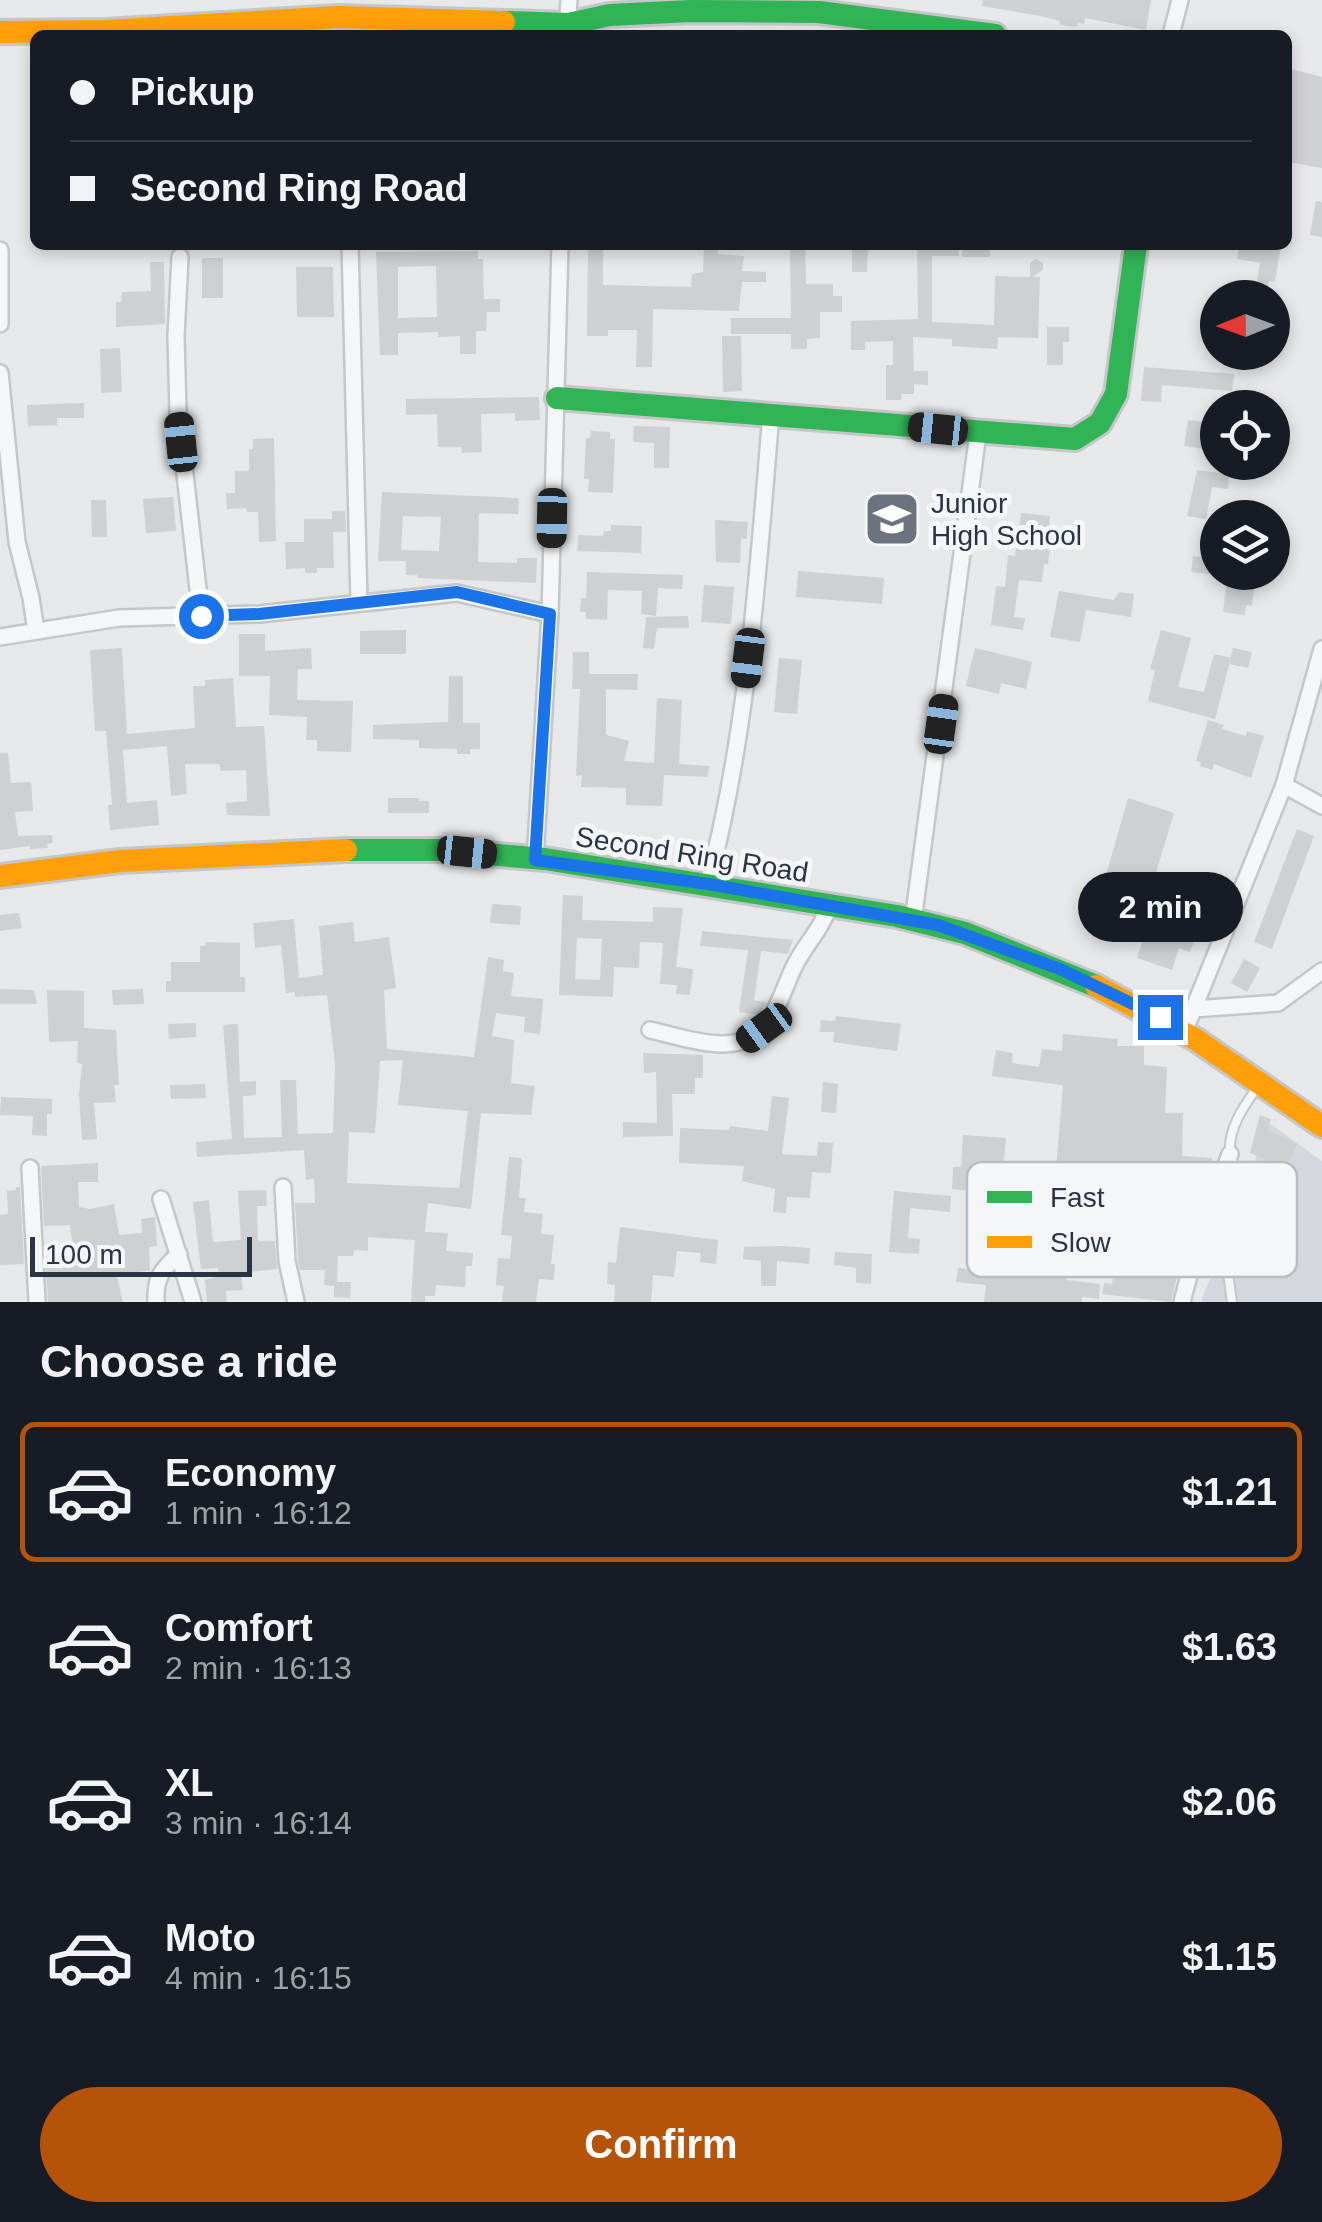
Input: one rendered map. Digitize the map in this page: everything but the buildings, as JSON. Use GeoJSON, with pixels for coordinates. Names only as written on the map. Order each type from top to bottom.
{"type":"FeatureCollection","features":[{"type":"Feature","properties":{"kind":"street"},"geometry":{"type":"LineString","coordinates":[[1172,30],[1180,0]]}},
{"type":"Feature","properties":{"kind":"street"},"geometry":{"type":"LineString","coordinates":[[152,30],[568,20],[819,6],[964,30]]}},
{"type":"Feature","properties":{"kind":"street"},"geometry":{"type":"LineString","coordinates":[[0,32],[30,32]]}},
{"type":"Feature","properties":{"kind":"street"},"geometry":{"type":"LineString","coordinates":[[0,250],[0,324]]}},
{"type":"Feature","properties":{"kind":"street"},"geometry":{"type":"LineString","coordinates":[[350,250],[359,602]]}},
{"type":"Feature","properties":{"kind":"street"},"geometry":{"type":"LineString","coordinates":[[535,860],[550,614],[560,250]]}},
{"type":"Feature","properties":{"kind":"street"},"geometry":{"type":"LineString","coordinates":[[557,398],[1075,439],[1100,423],[1116,394],[1135,250]]}},
{"type":"Feature","properties":{"kind":"street"},"geometry":{"type":"LineString","coordinates":[[180,256],[178,414],[201,616]]}},
{"type":"Feature","properties":{"kind":"street"},"geometry":{"type":"LineString","coordinates":[[0,373],[17,542],[36,631]]}},
{"type":"Feature","properties":{"kind":"street"},"geometry":{"type":"LineString","coordinates":[[708,884],[726,816],[736,755],[760,557],[771,413]]}},
{"type":"Feature","properties":{"kind":"street"},"geometry":{"type":"LineString","coordinates":[[913,921],[978,433]]}},
{"type":"Feature","properties":{"kind":"street"},"geometry":{"type":"LineString","coordinates":[[0,637],[119,618],[259,614],[457,592],[550,614]]}},
{"type":"Feature","properties":{"kind":"street"},"geometry":{"type":"LineString","coordinates":[[1189,1020],[1284,785],[1322,649]]}},
{"type":"Feature","properties":{"kind":"street"},"geometry":{"type":"LineString","coordinates":[[1284,785],[1322,806]]}},
{"type":"Feature","properties":{"kind":"street","name":"Second Ring Road"},"geometry":{"type":"LineString","coordinates":[[0,876],[52,867],[343,849],[467,852],[708,884],[913,921],[964,933],[1189,1020],[1322,1126]]}},
{"type":"Feature","properties":{"kind":"street"},"geometry":{"type":"LineString","coordinates":[[650,1030],[713,1044],[746,1042],[764,1028],[803,949],[819,933],[829,907]]}},
{"type":"Feature","properties":{"kind":"street"},"geometry":{"type":"LineString","coordinates":[[1189,1020],[1278,1003],[1322,971]]}},
{"type":"Feature","properties":{"kind":"street"},"geometry":{"type":"LineString","coordinates":[[1227,1162],[1230,1154]]}},
{"type":"Feature","properties":{"kind":"street"},"geometry":{"type":"LineString","coordinates":[[30,1168],[37,1302]]}},
{"type":"Feature","properties":{"kind":"street"},"geometry":{"type":"LineString","coordinates":[[282,1187],[287,1260],[296,1302]]}},
{"type":"Feature","properties":{"kind":"street"},"geometry":{"type":"LineString","coordinates":[[161,1199],[193,1302]]}},
{"type":"Feature","properties":{"kind":"street"},"geometry":{"type":"LineString","coordinates":[[156,1302],[160,1271],[179,1254]]}},
{"type":"Feature","properties":{"kind":"street"},"geometry":{"type":"LineString","coordinates":[[1182,1302],[1189,1277]]}},
{"type":"Feature","properties":{"kind":"lane"},"geometry":{"type":"LineString","coordinates":[[1234,1162],[1230,1154],[1242,1108],[1262,1080]]}},
{"type":"Feature","properties":{"kind":"lane"},"geometry":{"type":"LineString","coordinates":[[1229,1277],[1232,1302]]}},
{"type":"Feature","properties":{"kind":"shaded area"},"geometry":{"type":"Polygon","coordinates":[[[1269,1123],[1322,1161],[1322,1302],[1201,1302],[1210,1277],[1297,1277],[1297,1162],[1254,1162],[1269,1123]]]}},
{"type":"Feature","properties":{"kind":"traffic: fast"},"geometry":{"type":"LineString","coordinates":[[504,22],[568,24],[610,15],[691,11],[819,12],[957,30]]}},
{"type":"Feature","properties":{"kind":"traffic: fast"},"geometry":{"type":"LineString","coordinates":[[557,398],[1075,439],[1100,423],[1116,394],[1135,250]]}},
{"type":"Feature","properties":{"kind":"traffic: fast"},"geometry":{"type":"LineString","coordinates":[[346,850],[439,850],[545,859],[897,916],[965,933],[1096,986]]}},
{"type":"Feature","properties":{"kind":"traffic: slow"},"geometry":{"type":"LineString","coordinates":[[122,30],[339,17],[504,22]]}},
{"type":"Feature","properties":{"kind":"traffic: slow"},"geometry":{"type":"LineString","coordinates":[[0,32],[30,32]]}},
{"type":"Feature","properties":{"kind":"traffic: slow"},"geometry":{"type":"LineString","coordinates":[[0,876],[120,861],[346,850]]}},
{"type":"Feature","properties":{"kind":"traffic: slow"},"geometry":{"type":"LineString","coordinates":[[1096,986],[1195,1039],[1322,1126]]}},
{"type":"Feature","properties":{"kind":"place","name":"Junior High School"},"geometry":{"type":"Point","coordinates":[892,519]}},
{"type":"Feature","properties":{"kind":"route"},"geometry":{"type":"LineString","coordinates":[[201,616],[259,614],[457,592],[550,614],[535,860],[708,884],[938,925],[1060,969],[1160,1017]]}}]}
